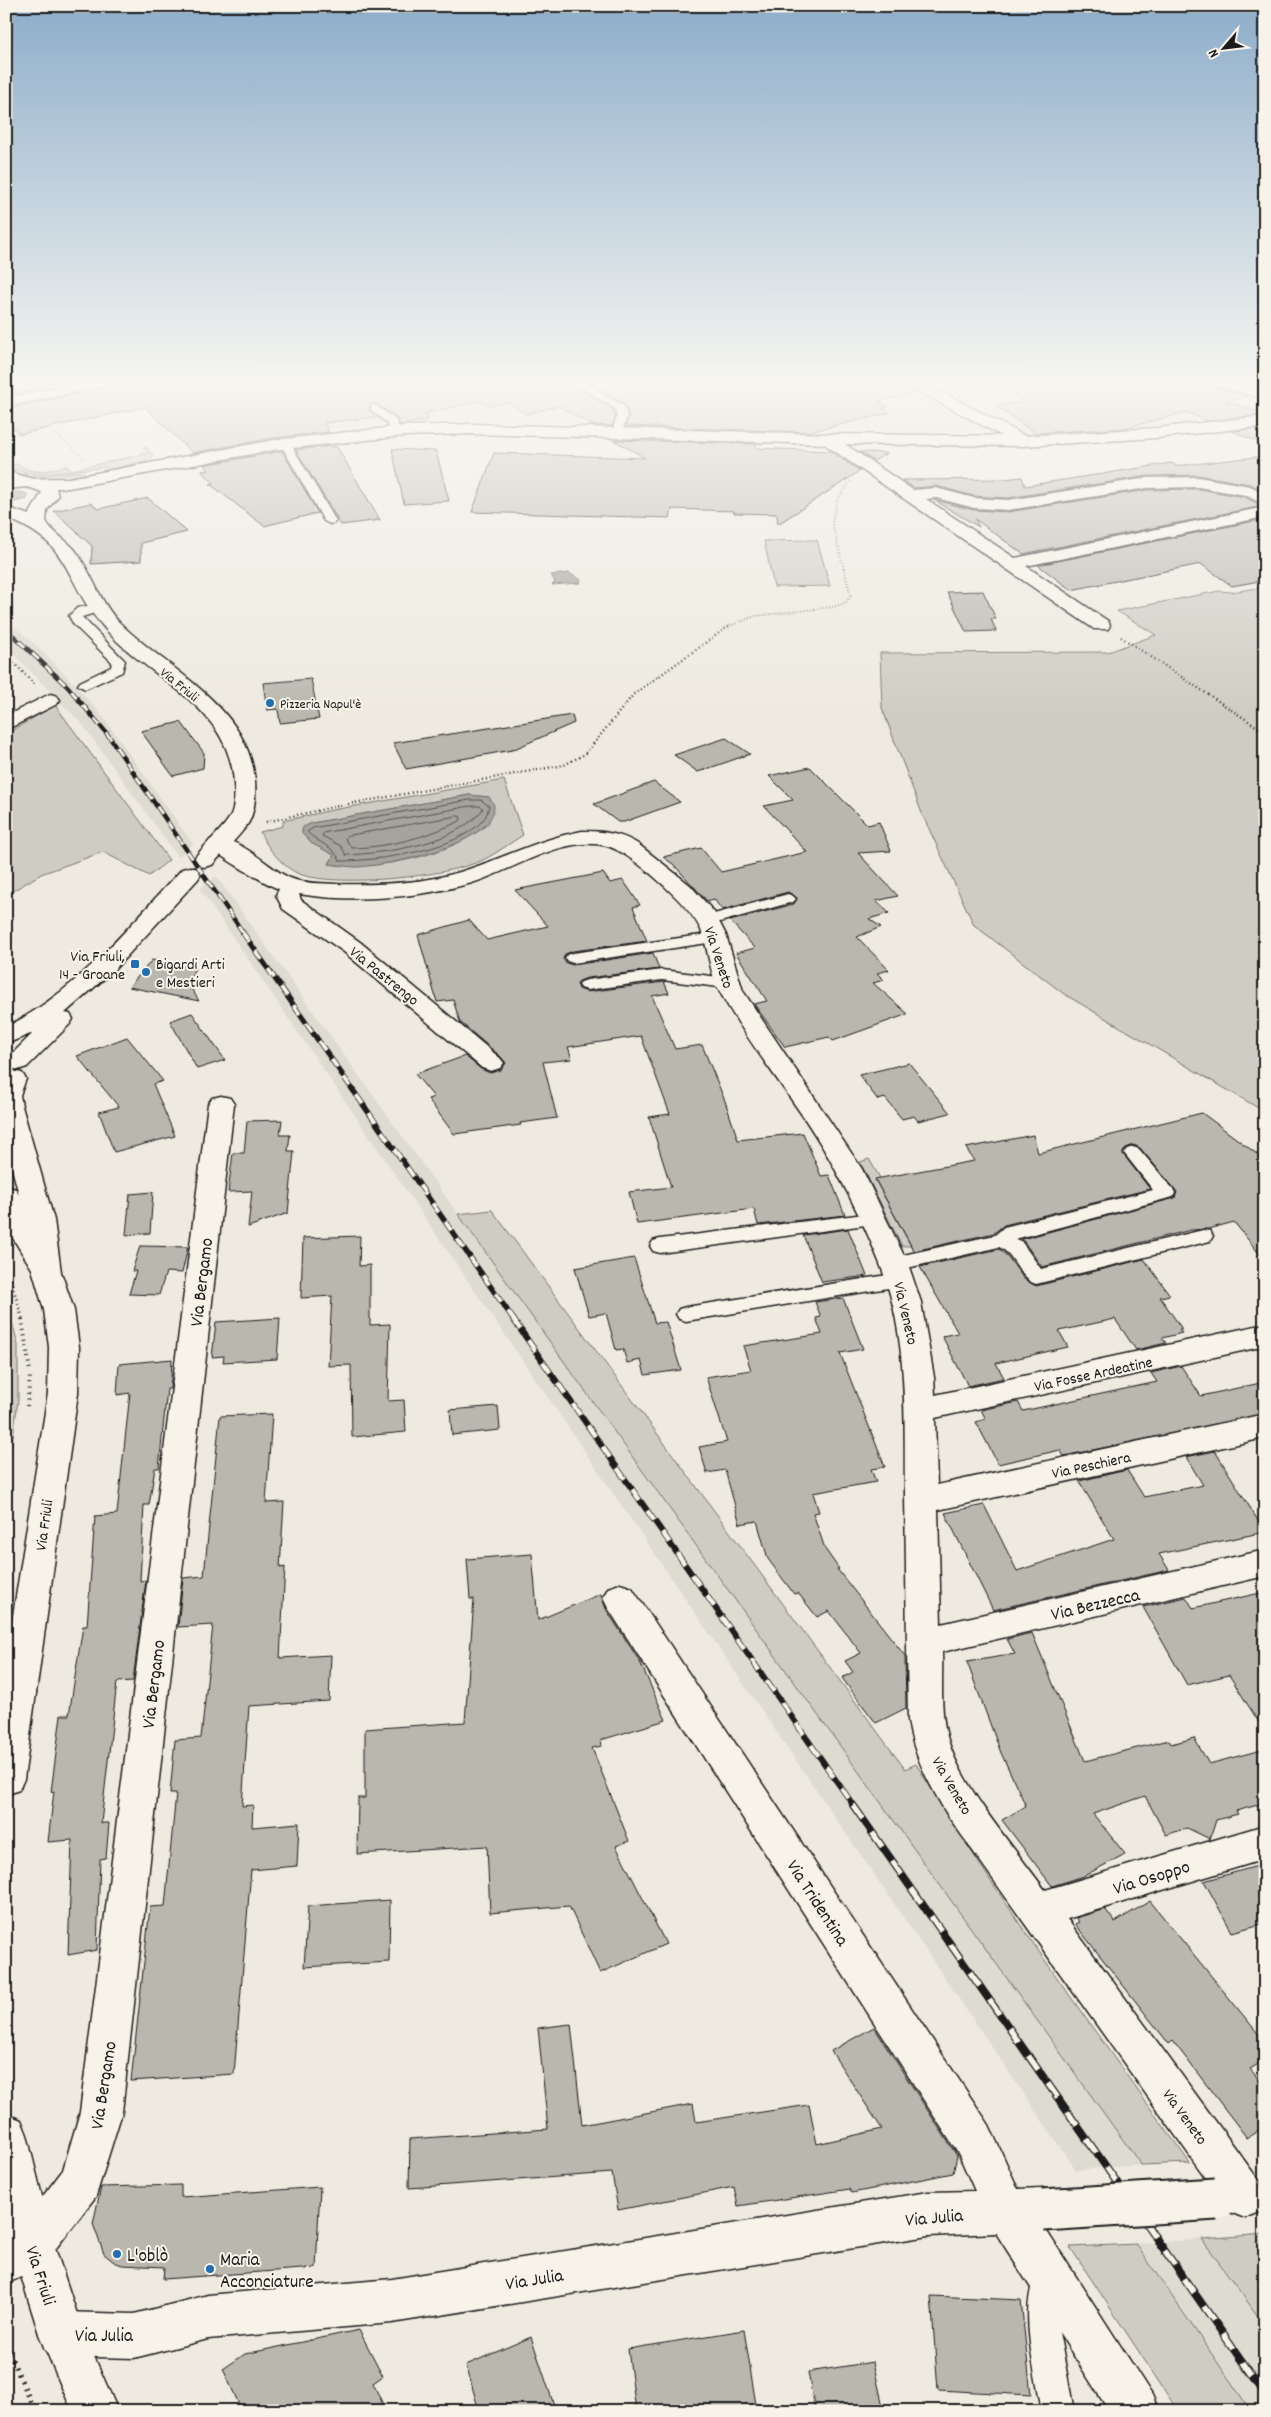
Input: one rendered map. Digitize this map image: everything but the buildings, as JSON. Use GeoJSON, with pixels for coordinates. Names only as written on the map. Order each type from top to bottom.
{"type":"FeatureCollection","features":[{"type":"Feature","properties":{"kind":"street"},"geometry":{"type":"LineString","coordinates":[[40,526],[37,521],[37,512],[40,505],[49,495]]}},
{"type":"Feature","properties":{"kind":"street"},"geometry":{"type":"LineString","coordinates":[[6,511],[31,507],[57,495]]}},
{"type":"Feature","properties":{"kind":"street"},"geometry":{"type":"LineString","coordinates":[[910,495],[1101,625]]}},
{"type":"Feature","properties":{"kind":"street"},"geometry":{"type":"LineString","coordinates":[[942,495],[974,504],[1008,505],[1073,495]]}},
{"type":"Feature","properties":{"kind":"street","name":"Via Friuli"},"geometry":{"type":"LineString","coordinates":[[6,511],[40,526],[68,553],[78,568],[96,608],[132,644],[203,703],[229,729],[238,745],[246,780],[244,801],[237,824],[211,852],[94,975],[67,1000],[38,1020],[6,1037]]}},
{"type":"Feature","properties":{"kind":"street"},"geometry":{"type":"LineString","coordinates":[[1013,564],[1265,512]]}},
{"type":"Feature","properties":{"kind":"street"},"geometry":{"type":"LineString","coordinates":[[6,724],[50,700]]}},
{"type":"Feature","properties":{"kind":"street","name":"Via Veneto"},"geometry":{"type":"LineString","coordinates":[[211,852],[238,854],[276,880],[292,886],[342,890],[438,883],[488,871],[557,842],[595,837],[614,841],[633,850],[682,890],[712,929],[726,983],[849,1169],[897,1272],[912,1323],[920,1410],[926,1642],[926,1720],[934,1752],[955,1794],[1242,2197]]}},
{"type":"Feature","properties":{"kind":"street","name":"Via Pastrengo"},"geometry":{"type":"LineString","coordinates":[[292,886],[287,895],[291,904],[357,952],[491,1063]]}},
{"type":"Feature","properties":{"kind":"street","name":"Via Friuli"},"geometry":{"type":"LineString","coordinates":[[6,1779],[62,1393],[64,1347],[59,1310],[48,1272],[40,1220],[7,1095],[11,1069],[40,1038],[81,1002],[94,975]]}},
{"type":"Feature","properties":{"kind":"street","name":"Via Bergamo"},"geometry":{"type":"LineString","coordinates":[[19,2254],[81,2181],[101,2112],[221,1104]]}},
{"type":"Feature","properties":{"kind":"street","name":"Via Friuli"},"geometry":{"type":"LineString","coordinates":[[6,1195],[20,1227],[48,1272]]}},
{"type":"Feature","properties":{"kind":"street","name":"Via Fosse Ardeatine"},"geometry":{"type":"LineString","coordinates":[[920,1410],[1265,1336]]}},
{"type":"Feature","properties":{"kind":"street","name":"Via Peschiera"},"geometry":{"type":"LineString","coordinates":[[923,1501],[1260,1427]]}},
{"type":"Feature","properties":{"kind":"street","name":"Via Bezzecca"},"geometry":{"type":"LineString","coordinates":[[926,1642],[1265,1563]]}},
{"type":"Feature","properties":{"kind":"street","name":"Via Tridentina"},"geometry":{"type":"LineString","coordinates":[[620,1598],[974,2140],[1025,2211]]}},
{"type":"Feature","properties":{"kind":"street","name":"Via Osoppo"},"geometry":{"type":"LineString","coordinates":[[1037,1910],[1265,1842]]}},
{"type":"Feature","properties":{"kind":"street","name":"Via Friuli"},"geometry":{"type":"LineString","coordinates":[[6,2135],[19,2254],[61,2334],[95,2411]]}},
{"type":"Feature","properties":{"kind":"street","name":"Via Julia"},"geometry":{"type":"LineString","coordinates":[[61,2334],[134,2336],[208,2317],[392,2302],[928,2214],[1025,2211],[1242,2197]]}},
{"type":"Feature","properties":{"kind":"street"},"geometry":{"type":"LineString","coordinates":[[1025,2211],[1047,2270],[1136,2411]]}},
{"type":"Feature","properties":{"kind":"lane"},"geometry":{"type":"LineString","coordinates":[[315,495],[330,522]]}},
{"type":"Feature","properties":{"kind":"lane"},"geometry":{"type":"LineString","coordinates":[[85,685],[117,669],[118,661],[78,622],[75,616],[81,611],[96,608]]}},
{"type":"Feature","properties":{"kind":"lane"},"geometry":{"type":"LineString","coordinates":[[573,958],[712,929],[788,899]]}},
{"type":"Feature","properties":{"kind":"lane"},"geometry":{"type":"LineString","coordinates":[[587,985],[662,975],[726,983]]}},
{"type":"Feature","properties":{"kind":"lane"},"geometry":{"type":"LineString","coordinates":[[686,1314],[897,1272],[1001,1240],[1011,1232],[1166,1193],[1133,1153]]}},
{"type":"Feature","properties":{"kind":"lane"},"geometry":{"type":"LineString","coordinates":[[660,1246],[873,1219]]}},
{"type":"Feature","properties":{"kind":"lane"},"geometry":{"type":"LineString","coordinates":[[1001,1240],[1014,1246],[1036,1277],[1203,1236]]}},
{"type":"Feature","properties":{"kind":"lane"},"geometry":{"type":"LineString","coordinates":[[1047,2270],[1044,2332],[1058,2411]]}},
{"type":"Feature","properties":{"kind":"path"},"geometry":{"type":"LineString","coordinates":[[211,852],[338,806],[551,768],[585,754],[634,694],[731,624],[755,616],[833,607],[849,601],[850,593],[832,523],[832,514],[836,501],[841,495]]}},
{"type":"Feature","properties":{"kind":"path"},"geometry":{"type":"LineString","coordinates":[[1101,625],[1265,732]]}},
{"type":"Feature","properties":{"kind":"path"},"geometry":{"type":"LineString","coordinates":[[6,654],[50,700]]}},
{"type":"Feature","properties":{"kind":"path"},"geometry":{"type":"LineString","coordinates":[[6,1265],[16,1289],[27,1334],[30,1374],[27,1408]]}},
{"type":"Feature","properties":{"kind":"path"},"geometry":{"type":"LineString","coordinates":[[6,2346],[35,2411]]}},
{"type":"Feature","properties":{"kind":"shaded area"},"geometry":{"type":"Polygon","coordinates":[[[817,540],[830,586],[774,587],[764,541],[817,540]]]}},
{"type":"Feature","properties":{"kind":"shaded area"},"geometry":{"type":"Polygon","coordinates":[[[1265,587],[1265,1112],[1064,994],[974,925],[923,816],[882,708],[880,653],[1108,652],[1156,635],[1117,611],[1219,591],[1231,592],[1265,587]]]}},
{"type":"Feature","properties":{"kind":"shaded area"},"geometry":{"type":"Polygon","coordinates":[[[6,621],[26,636],[64,673],[104,718],[193,844],[178,857],[83,725],[6,646],[6,621]]]}},
{"type":"Feature","properties":{"kind":"shaded area"},"geometry":{"type":"Polygon","coordinates":[[[55,705],[169,860],[149,876],[103,852],[41,874],[6,895],[6,734],[55,705]]]}},
{"type":"Feature","properties":{"kind":"shaded area"},"geometry":{"type":"Polygon","coordinates":[[[504,780],[523,835],[483,860],[466,866],[420,875],[367,880],[342,880],[302,875],[289,868],[277,858],[260,832],[283,826],[283,821],[332,810],[504,780]],[[469,795],[312,823],[302,830],[302,833],[311,843],[334,855],[329,864],[348,866],[368,865],[413,859],[456,844],[489,823],[489,797],[469,795]]]}},
{"type":"Feature","properties":{"kind":"shaded area"},"geometry":{"type":"Polygon","coordinates":[[[216,876],[1141,2165],[1076,2170],[200,889],[216,876]]]}},
{"type":"Feature","properties":{"kind":"shaded area"},"geometry":{"type":"Polygon","coordinates":[[[869,1159],[880,1178],[875,1180],[911,1246],[902,1246],[860,1162],[869,1159]]]}},
{"type":"Feature","properties":{"kind":"shaded area"},"geometry":{"type":"Polygon","coordinates":[[[492,1210],[905,1769],[916,1764],[1015,1917],[1190,2163],[1141,2165],[458,1214],[492,1210]]]}},
{"type":"Feature","properties":{"kind":"shaded area"},"geometry":{"type":"Polygon","coordinates":[[[6,1297],[18,1345],[18,1401],[9,1464],[6,1465],[6,1297]]]}},
{"type":"Feature","properties":{"kind":"shaded area"},"geometry":{"type":"Polygon","coordinates":[[[1265,2234],[1265,2326],[1202,2239],[1265,2234]]]}},
{"type":"Feature","properties":{"kind":"shaded area"},"geometry":{"type":"Polygon","coordinates":[[[1202,2239],[1265,2326],[1265,2411],[1251,2411],[1136,2244],[1202,2239]]]}},
{"type":"Feature","properties":{"kind":"shaded area"},"geometry":{"type":"Polygon","coordinates":[[[1136,2244],[1251,2411],[1178,2411],[1070,2247],[1136,2244]]]}},
{"type":"Feature","properties":{"kind":"water"},"geometry":{"type":"Polygon","coordinates":[[[6,495],[27,495],[27,499],[6,504],[6,495]]]}},
{"type":"Feature","properties":{"kind":"water"},"geometry":{"type":"Polygon","coordinates":[[[569,573],[581,580],[580,583],[552,585],[555,582],[551,575],[569,573]]]}},
{"type":"Feature","properties":{"kind":"water"},"geometry":{"type":"Polygon","coordinates":[[[469,795],[489,797],[494,805],[490,819],[478,831],[459,842],[437,851],[391,863],[356,867],[329,864],[334,855],[311,843],[302,833],[303,827],[312,823],[469,795]]]}},
{"type":"Feature","properties":{"kind":"railway"},"geometry":{"type":"LineString","coordinates":[[6,629],[68,687],[108,735],[244,934]]}},
{"type":"Feature","properties":{"kind":"railway"},"geometry":{"type":"LineString","coordinates":[[243,933],[514,1320]]}},
{"type":"Feature","properties":{"kind":"railway"},"geometry":{"type":"LineString","coordinates":[[513,1319],[854,1806]]}},
{"type":"Feature","properties":{"kind":"railway"},"geometry":{"type":"LineString","coordinates":[[853,1805],[1265,2394]]}},
{"type":"Feature","properties":{"kind":"place","name":"Pizzeria Napul'è"},"geometry":{"type":"Point","coordinates":[270,703]}},
{"type":"Feature","properties":{"kind":"place","name":"Via Friuli, 14 - Groane"},"geometry":{"type":"Point","coordinates":[135,964]}},
{"type":"Feature","properties":{"kind":"place","name":"Bigardi Arti e Mestieri"},"geometry":{"type":"Point","coordinates":[146,972]}},
{"type":"Feature","properties":{"kind":"place","name":"L'oblò"},"geometry":{"type":"Point","coordinates":[117,2254]}},
{"type":"Feature","properties":{"kind":"place","name":"Maria Acconciature"},"geometry":{"type":"Point","coordinates":[210,2269]}}]}
